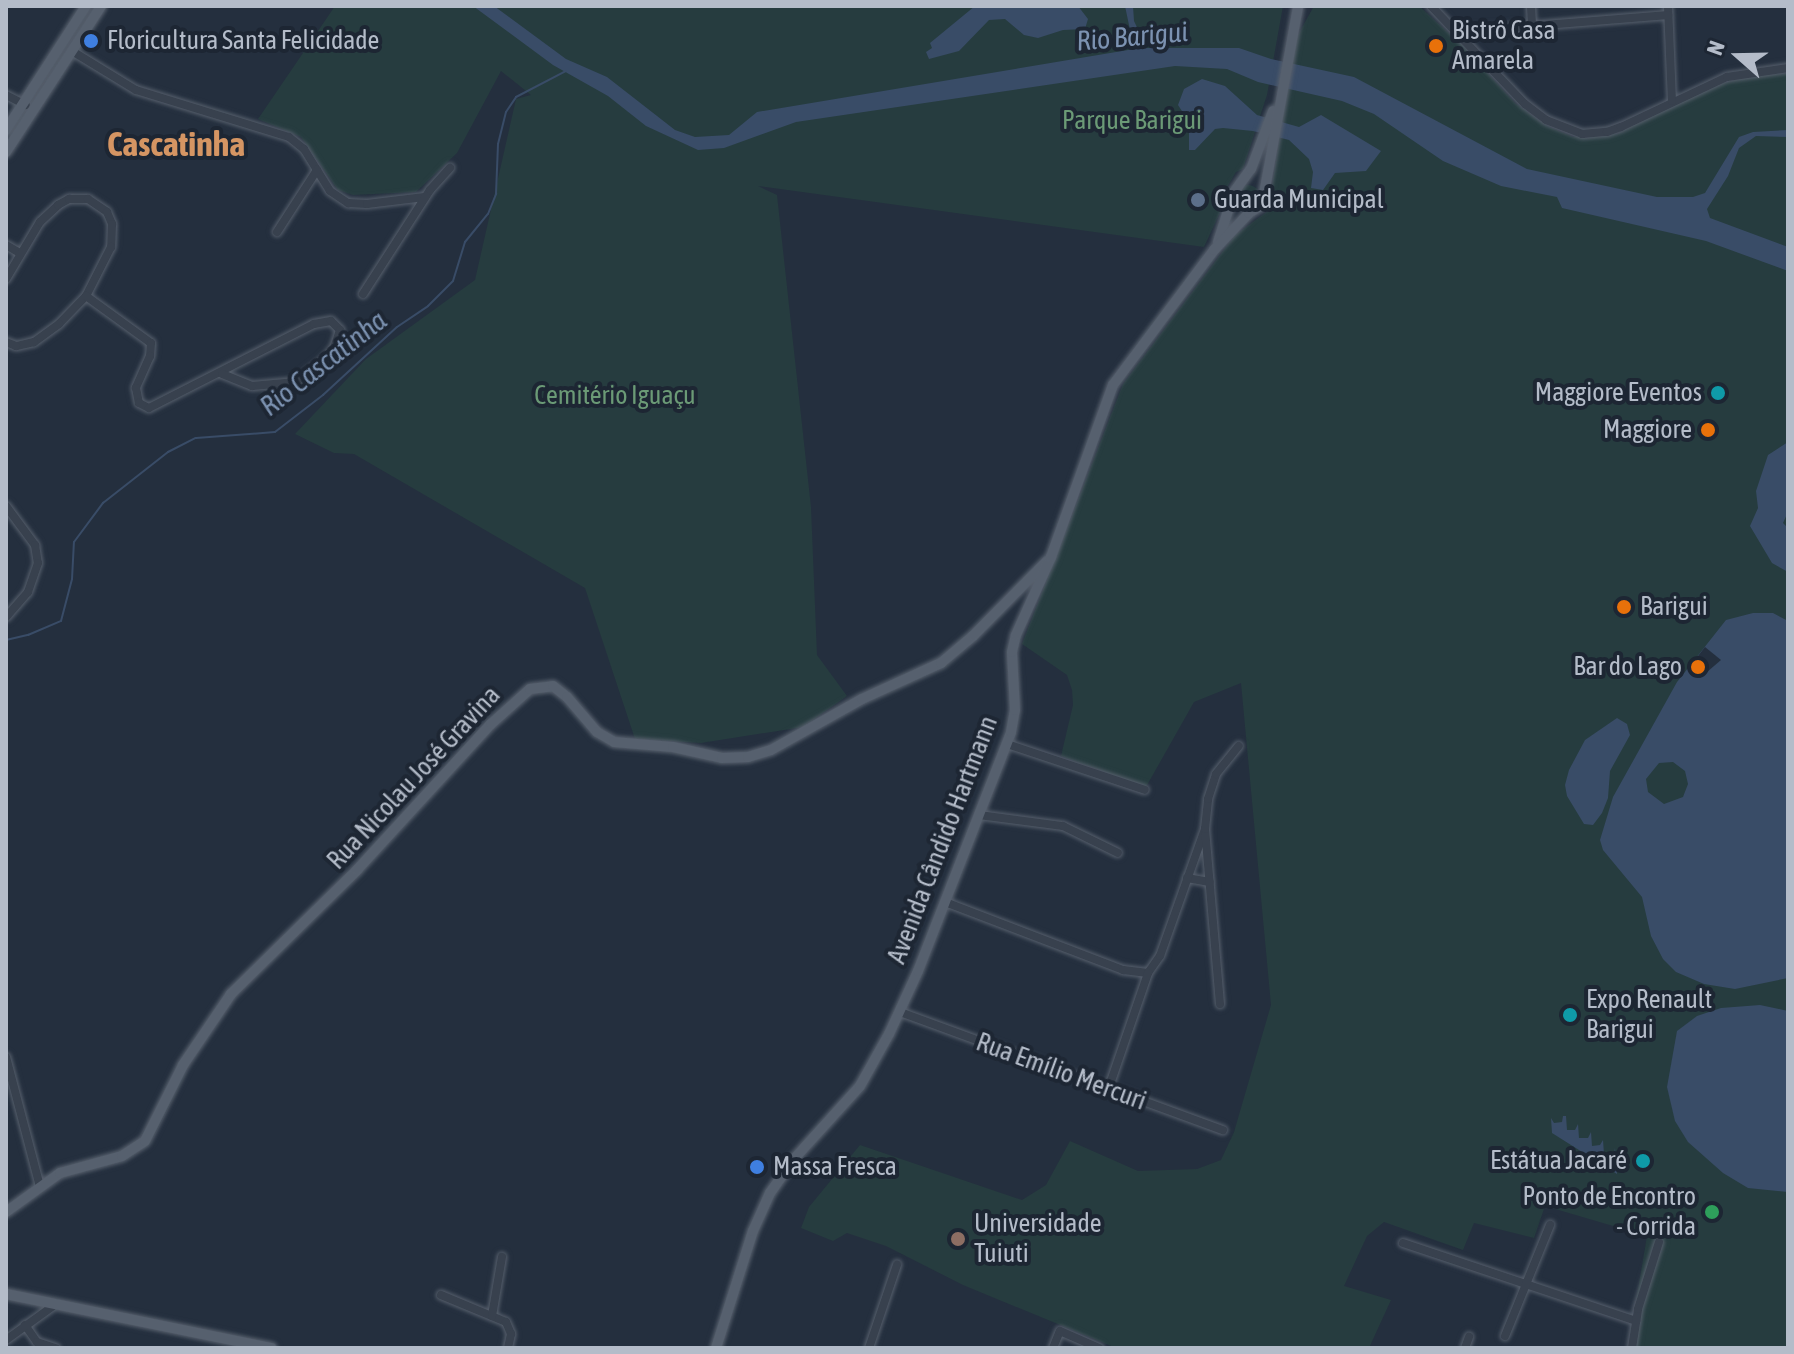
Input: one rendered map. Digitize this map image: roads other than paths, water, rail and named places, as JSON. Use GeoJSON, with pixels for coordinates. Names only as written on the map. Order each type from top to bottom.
{"type":"FeatureCollection","features":[{"type":"Feature","properties":{"kind":"main road"},"geometry":{"type":"LineString","coordinates":[[6,130],[86,6]]}},
{"type":"Feature","properties":{"kind":"main road"},"geometry":{"type":"LineString","coordinates":[[6,152],[101,6]]}},
{"type":"Feature","properties":{"kind":"main road"},"geometry":{"type":"LineString","coordinates":[[1267,142],[1234,192],[1233,201],[1239,210],[1249,213],[1262,205],[1267,142],[1298,6]]}},
{"type":"Feature","properties":{"kind":"main road"},"geometry":{"type":"LineString","coordinates":[[1243,182],[1257,184],[1264,195]]}},
{"type":"Feature","properties":{"kind":"main road","name":"Avenida Cândido Hartmann"},"geometry":{"type":"LineString","coordinates":[[1214,250],[1233,201]]}},
{"type":"Feature","properties":{"kind":"main road","name":"Avenida Cândido Hartmann"},"geometry":{"type":"LineString","coordinates":[[716,1348],[753,1231],[770,1193],[794,1159],[855,1093],[900,1012],[1007,744],[1015,710],[1013,644],[1051,557],[1117,378],[1214,250],[1249,213]]}},
{"type":"Feature","properties":{"kind":"main road","name":"Rua Nicolau José Gravina"},"geometry":{"type":"LineString","coordinates":[[6,1212],[70,1169],[129,1153],[145,1141],[188,1056],[231,994],[338,890],[485,730],[530,689],[553,686],[597,732],[614,742],[673,747],[722,758],[748,757],[771,750],[862,699],[941,663],[973,636],[1051,557]]}},
{"type":"Feature","properties":{"kind":"main road"},"geometry":{"type":"LineString","coordinates":[[6,1294],[272,1348]]}},
{"type":"Feature","properties":{"kind":"street"},"geometry":{"type":"LineString","coordinates":[[1431,6],[1525,104],[1546,120],[1570,130],[1594,134],[1607,132],[1727,77],[1788,68]]}},
{"type":"Feature","properties":{"kind":"street"},"geometry":{"type":"LineString","coordinates":[[1531,6],[1532,26]]}},
{"type":"Feature","properties":{"kind":"street"},"geometry":{"type":"LineString","coordinates":[[1458,32],[1668,11],[1672,101]]}},
{"type":"Feature","properties":{"kind":"street"},"geometry":{"type":"LineString","coordinates":[[72,51],[136,90],[280,133],[304,149],[330,191],[348,203],[367,204],[425,197]]}},
{"type":"Feature","properties":{"kind":"street"},"geometry":{"type":"LineString","coordinates":[[6,95],[33,110]]}},
{"type":"Feature","properties":{"kind":"street"},"geometry":{"type":"LineString","coordinates":[[363,294],[425,197],[450,168]]}},
{"type":"Feature","properties":{"kind":"street"},"geometry":{"type":"LineString","coordinates":[[277,232],[317,170]]}},
{"type":"Feature","properties":{"kind":"street"},"geometry":{"type":"LineString","coordinates":[[6,279],[40,222],[58,205],[79,197],[99,204],[107,212],[113,235],[104,264],[86,296],[59,324],[34,342],[16,346],[6,342]]}},
{"type":"Feature","properties":{"kind":"street"},"geometry":{"type":"LineString","coordinates":[[6,245],[20,253]]}},
{"type":"Feature","properties":{"kind":"street"},"geometry":{"type":"LineString","coordinates":[[86,296],[151,343],[150,356],[136,388],[139,403],[143,406],[155,406],[222,374],[314,324],[331,321],[340,330],[329,354],[296,382],[252,386],[222,374]]}},
{"type":"Feature","properties":{"kind":"street"},"geometry":{"type":"LineString","coordinates":[[6,506],[35,545],[38,563],[28,592],[6,617]]}},
{"type":"Feature","properties":{"kind":"street"},"geometry":{"type":"LineString","coordinates":[[1007,744],[1145,790]]}},
{"type":"Feature","properties":{"kind":"street"},"geometry":{"type":"LineString","coordinates":[[1220,1004],[1205,829],[1208,799],[1216,774],[1239,746]]}},
{"type":"Feature","properties":{"kind":"street"},"geometry":{"type":"LineString","coordinates":[[979,815],[1063,826],[1118,853]]}},
{"type":"Feature","properties":{"kind":"street"},"geometry":{"type":"LineString","coordinates":[[1108,1090],[1148,973],[1160,956],[1205,829]]}},
{"type":"Feature","properties":{"kind":"street"},"geometry":{"type":"LineString","coordinates":[[1187,878],[1210,882]]}},
{"type":"Feature","properties":{"kind":"street"},"geometry":{"type":"LineString","coordinates":[[945,902],[1123,970],[1148,973]]}},
{"type":"Feature","properties":{"kind":"street","name":"Rua Emílio Mercuri"},"geometry":{"type":"LineString","coordinates":[[900,1012],[1223,1130]]}},
{"type":"Feature","properties":{"kind":"street"},"geometry":{"type":"LineString","coordinates":[[6,1057],[40,1187]]}},
{"type":"Feature","properties":{"kind":"street"},"geometry":{"type":"LineString","coordinates":[[1505,1336],[1550,1225]]}},
{"type":"Feature","properties":{"kind":"street"},"geometry":{"type":"LineString","coordinates":[[1632,1348],[1636,1321],[1659,1242]]}},
{"type":"Feature","properties":{"kind":"street"},"geometry":{"type":"LineString","coordinates":[[1403,1243],[1636,1321]]}},
{"type":"Feature","properties":{"kind":"street"},"geometry":{"type":"LineString","coordinates":[[492,1316],[502,1257]]}},
{"type":"Feature","properties":{"kind":"street"},"geometry":{"type":"LineString","coordinates":[[869,1348],[897,1265]]}},
{"type":"Feature","properties":{"kind":"street"},"geometry":{"type":"LineString","coordinates":[[441,1295],[492,1316],[510,1327],[508,1348]]}},
{"type":"Feature","properties":{"kind":"street"},"geometry":{"type":"LineString","coordinates":[[6,1340],[56,1304]]}},
{"type":"Feature","properties":{"kind":"street"},"geometry":{"type":"LineString","coordinates":[[25,1325],[37,1342],[56,1348]]}},
{"type":"Feature","properties":{"kind":"street"},"geometry":{"type":"LineString","coordinates":[[1053,1348],[1060,1331],[1099,1348]]}},
{"type":"Feature","properties":{"kind":"street"},"geometry":{"type":"LineString","coordinates":[[1465,1348],[1469,1337]]}},
{"type":"Feature","properties":{"kind":"water","name":"Rio Barigui"},"geometry":{"type":"Polygon","coordinates":[[[473,6],[494,6],[566,59],[607,77],[675,130],[695,137],[729,135],[757,112],[1134,49],[1125,6],[1133,6],[1134,21],[1147,48],[1239,48],[1271,59],[1354,77],[1527,169],[1657,197],[1693,197],[1705,193],[1739,137],[1753,132],[1788,130],[1788,137],[1756,136],[1739,148],[1728,176],[1707,209],[1710,218],[1788,247],[1788,271],[1706,241],[1562,208],[1557,197],[1501,186],[1443,161],[1374,114],[1342,101],[1258,82],[1227,69],[1175,66],[796,122],[724,148],[698,150],[646,126],[608,96],[553,65],[473,6]]]}},
{"type":"Feature","properties":{"kind":"water"},"geometry":{"type":"Polygon","coordinates":[[[975,6],[1078,6],[1088,19],[1085,29],[1063,30],[1038,38],[1024,35],[1005,19],[989,20],[959,51],[929,59],[926,52],[932,48],[930,43],[975,6]]]}},
{"type":"Feature","properties":{"kind":"water"},"geometry":{"type":"Polygon","coordinates":[[[1202,79],[1225,86],[1257,115],[1299,127],[1321,115],[1381,151],[1366,171],[1335,173],[1323,190],[1311,188],[1313,172],[1309,159],[1289,140],[1253,131],[1223,128],[1215,129],[1195,150],[1189,150],[1189,122],[1178,105],[1184,89],[1202,79]]]}},
{"type":"Feature","properties":{"kind":"water"},"geometry":{"type":"Polygon","coordinates":[[[1788,442],[1788,512],[1783,523],[1788,528],[1788,572],[1772,563],[1750,526],[1758,508],[1756,491],[1768,455],[1788,442]]]}},
{"type":"Feature","properties":{"kind":"water"},"geometry":{"type":"Polygon","coordinates":[[[1753,613],[1773,613],[1788,621],[1788,978],[1735,989],[1704,984],[1676,972],[1663,959],[1651,936],[1642,897],[1603,850],[1600,840],[1613,797],[1677,682],[1726,620],[1753,613]],[[1673,762],[1659,763],[1646,779],[1648,792],[1664,804],[1683,797],[1688,784],[1685,771],[1673,762]]]}},
{"type":"Feature","properties":{"kind":"water"},"geometry":{"type":"Polygon","coordinates":[[[1617,718],[1627,724],[1630,735],[1610,771],[1608,798],[1602,813],[1593,825],[1584,824],[1567,796],[1565,785],[1569,770],[1585,740],[1617,718]]]}},
{"type":"Feature","properties":{"kind":"water"},"geometry":{"type":"Polygon","coordinates":[[[1760,1005],[1788,1011],[1788,1192],[1748,1188],[1723,1173],[1688,1142],[1675,1121],[1667,1087],[1677,1031],[1697,1016],[1721,1008],[1760,1005]]]}},
{"type":"Feature","properties":{"kind":"water"},"geometry":{"type":"Polygon","coordinates":[[[1563,1116],[1566,1116],[1567,1130],[1575,1130],[1578,1124],[1579,1138],[1588,1138],[1591,1132],[1592,1146],[1600,1145],[1603,1140],[1604,1154],[1614,1154],[1615,1148],[1617,1174],[1552,1133],[1551,1118],[1554,1123],[1562,1122],[1563,1116]]]}},
{"type":"Feature","properties":{"kind":"waterway","name":"Rio Cascatinha"},"geometry":{"type":"LineString","coordinates":[[6,640],[28,635],[61,621],[72,579],[74,542],[103,503],[168,452],[196,438],[275,432],[323,395],[397,327],[428,306],[453,281],[465,242],[488,214],[496,194],[498,144],[506,112],[516,97],[566,71]]}},
{"type":"Feature","properties":{"kind":"place","name":"Floricultura Santa Felicidade"},"geometry":{"type":"Point","coordinates":[91,41]}},
{"type":"Feature","properties":{"kind":"place","name":"Bistrô Casa Amarela"},"geometry":{"type":"Point","coordinates":[1436,46]}},
{"type":"Feature","properties":{"kind":"place","name":"Guarda Municipal"},"geometry":{"type":"Point","coordinates":[1198,200]}},
{"type":"Feature","properties":{"kind":"place","name":"Maggiore Eventos"},"geometry":{"type":"Point","coordinates":[1718,393]}},
{"type":"Feature","properties":{"kind":"place","name":"Maggiore"},"geometry":{"type":"Point","coordinates":[1708,430]}},
{"type":"Feature","properties":{"kind":"place","name":"Barigui"},"geometry":{"type":"Point","coordinates":[1624,607]}},
{"type":"Feature","properties":{"kind":"place","name":"Bar do Lago"},"geometry":{"type":"Point","coordinates":[1698,667]}},
{"type":"Feature","properties":{"kind":"place","name":"Expo Renault Barigui"},"geometry":{"type":"Point","coordinates":[1570,1015]}},
{"type":"Feature","properties":{"kind":"place","name":"Estátua Jacaré"},"geometry":{"type":"Point","coordinates":[1643,1161]}},
{"type":"Feature","properties":{"kind":"place","name":"Massa Fresca"},"geometry":{"type":"Point","coordinates":[757,1167]}},
{"type":"Feature","properties":{"kind":"place","name":"Ponto de Encontro - Corrida"},"geometry":{"type":"Point","coordinates":[1712,1212]}},
{"type":"Feature","properties":{"kind":"place","name":"Universidade Tuiuti"},"geometry":{"type":"Point","coordinates":[958,1239]}},
{"type":"Feature","properties":{"kind":"district","name":"Cascatinha"},"geometry":{"type":"Point","coordinates":[176,144]}},
{"type":"Feature","properties":{"kind":"park label","name":"Parque Barigui"},"geometry":{"type":"Point","coordinates":[1132,121]}},
{"type":"Feature","properties":{"kind":"park label","name":"Cemitério Iguaçu"},"geometry":{"type":"Point","coordinates":[615,396]}}]}
